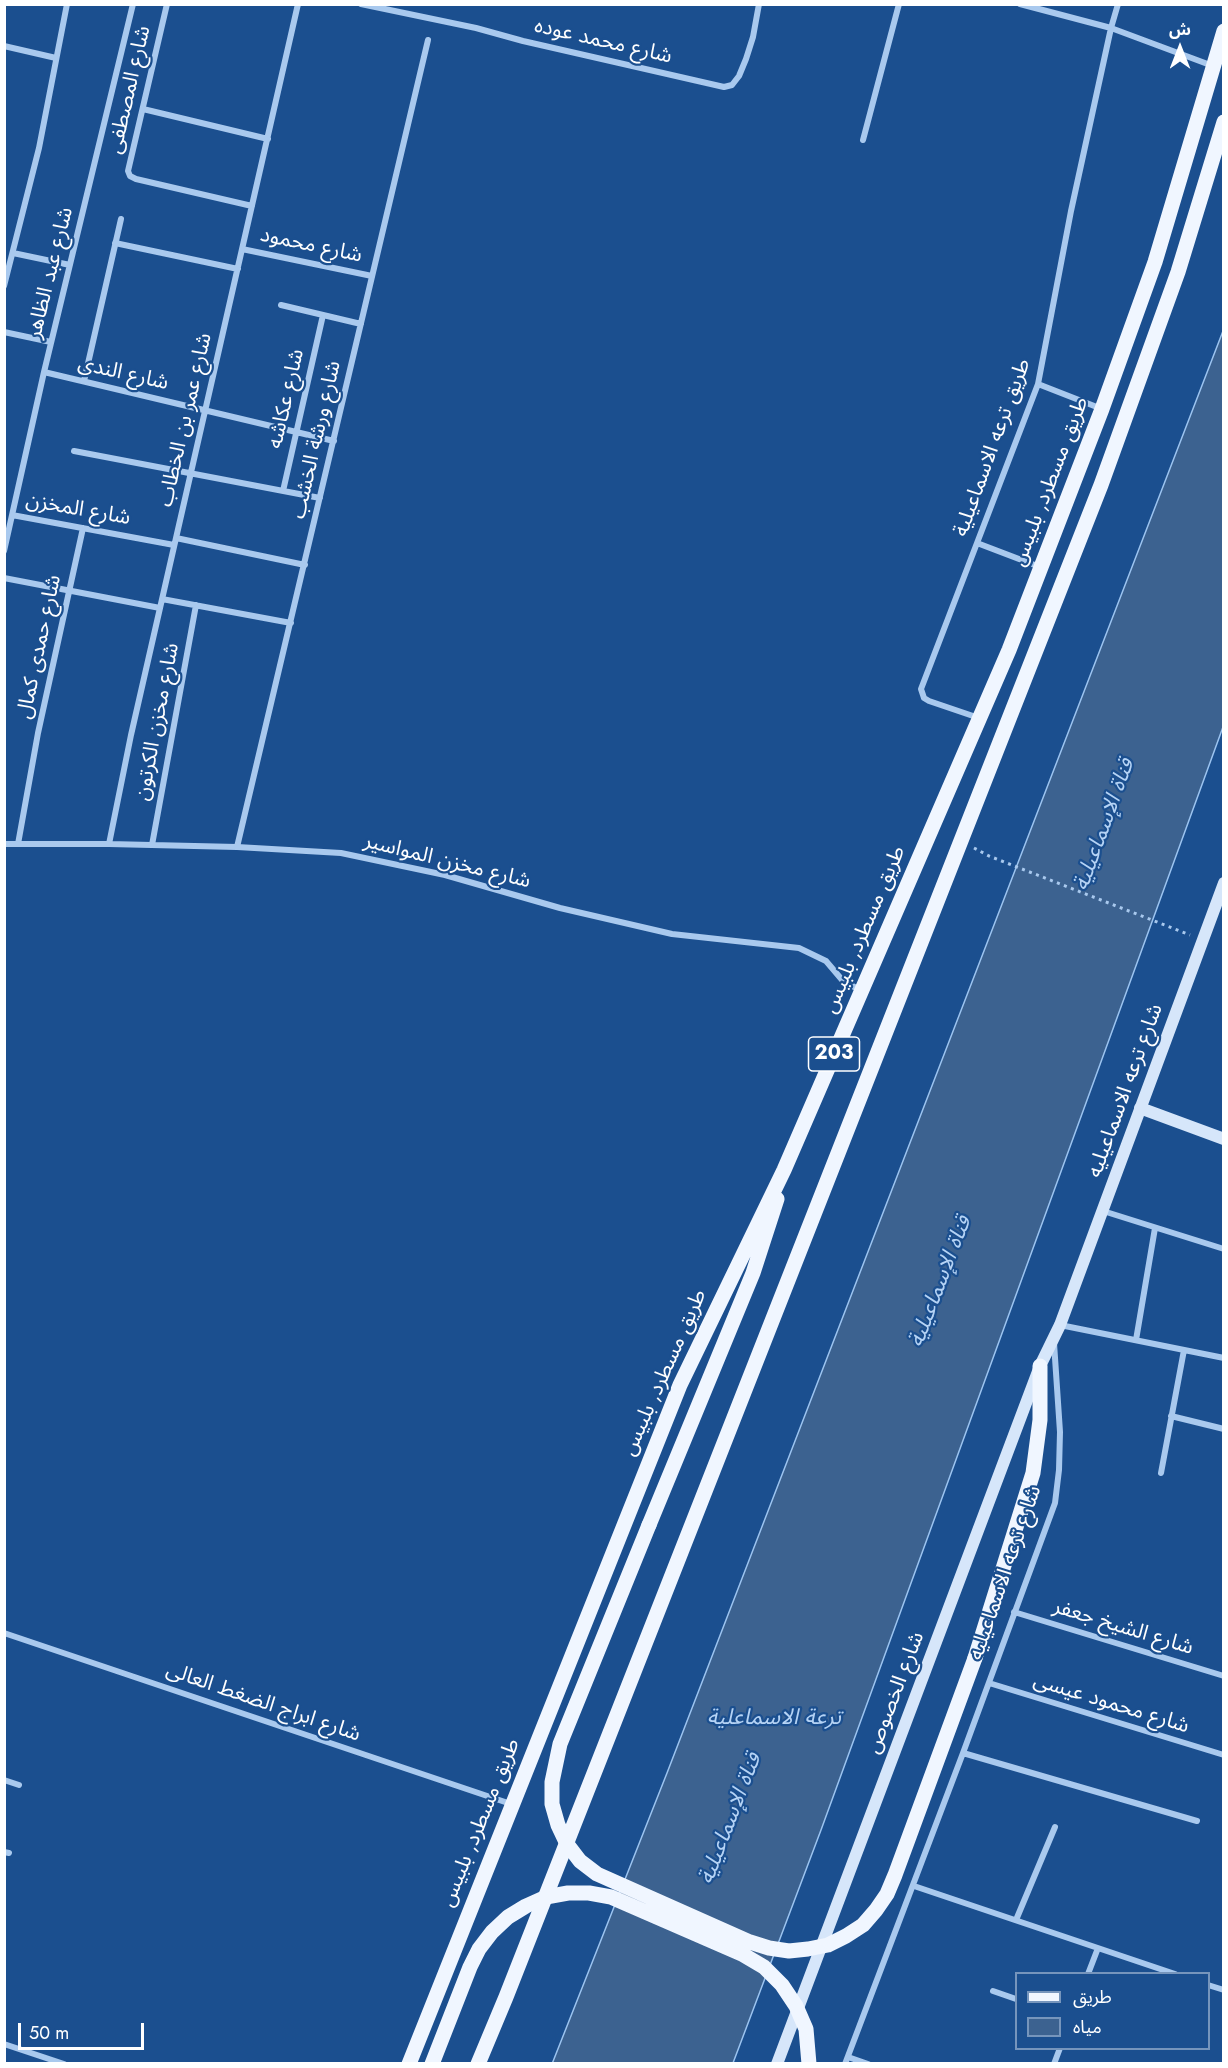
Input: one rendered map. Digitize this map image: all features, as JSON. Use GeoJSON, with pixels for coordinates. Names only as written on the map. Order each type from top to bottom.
{"type":"FeatureCollection","features":[{"type":"Feature","properties":{"kind":"main road","name":"طريق مسطرد, بلبيس"},"geometry":{"type":"LineString","coordinates":[[409,2064],[680,1385],[784,1170],[980,718],[1041,567],[1102,409],[1155,262],[1224,31]]}},
{"type":"Feature","properties":{"kind":"main road","name":"203"},"geometry":{"type":"LineString","coordinates":[[477,2064],[506,1997],[1101,485],[1178,272],[1224,122]]}},
{"type":"Feature","properties":{"kind":"main road","name":"شارع ترعه الاسماعيليه"},"geometry":{"type":"LineString","coordinates":[[1054,1337],[1224,883]]}},
{"type":"Feature","properties":{"kind":"main road"},"geometry":{"type":"LineString","coordinates":[[1140,1108],[1224,1139]]}},
{"type":"Feature","properties":{"kind":"main road"},"geometry":{"type":"LineString","coordinates":[[784,1170],[771,1222],[759,1257],[560,1744],[554,1764],[552,1804],[567,1844],[580,1861],[597,1874],[750,1942],[769,1948],[789,1951],[828,1945],[854,1930],[876,1910],[887,1894],[895,1875],[975,1658],[1033,1473],[1040,1419],[1040,1366]]}},
{"type":"Feature","properties":{"kind":"main road","name":"شارع الخصوص"},"geometry":{"type":"LineString","coordinates":[[777,2064],[1040,1366],[1054,1337]]}},
{"type":"Feature","properties":{"kind":"main road"},"geometry":{"type":"LineString","coordinates":[[432,2064],[470,1967],[479,1949],[492,1932],[508,1917],[526,1906],[567,1893],[589,1893],[611,1897],[742,1954],[764,1967],[782,1985],[796,2006],[806,2029],[810,2054],[809,2064]]}},
{"type":"Feature","properties":{"kind":"street"},"geometry":{"type":"LineString","coordinates":[[4,286],[39,148],[67,4]]}},
{"type":"Feature","properties":{"kind":"street","name":"شارع عبد الظاهر"},"geometry":{"type":"LineString","coordinates":[[4,551],[51,342],[133,4]]}},
{"type":"Feature","properties":{"kind":"street","name":"شارع المصطفى"},"geometry":{"type":"LineString","coordinates":[[167,4],[128,171],[130,176],[252,206]]}},
{"type":"Feature","properties":{"kind":"street","name":"شارع عمر بن الخطاب"},"geometry":{"type":"LineString","coordinates":[[109,844],[162,598],[298,4]]}},
{"type":"Feature","properties":{"kind":"street","name":"شارع محمد عوده"},"geometry":{"type":"LineString","coordinates":[[361,4],[476,28],[724,87],[732,85],[739,76],[753,37],[759,4]]}},
{"type":"Feature","properties":{"kind":"street"},"geometry":{"type":"LineString","coordinates":[[863,140],[899,4]]}},
{"type":"Feature","properties":{"kind":"street"},"geometry":{"type":"LineString","coordinates":[[1020,4],[1111,28],[1214,66]]}},
{"type":"Feature","properties":{"kind":"street","name":"طريق ترعه الاسماعيلية"},"geometry":{"type":"LineString","coordinates":[[980,718],[928,700],[921,689],[1038,384],[1071,211],[1118,4]]}},
{"type":"Feature","properties":{"kind":"street","name":"شارع ورشة الخشب"},"geometry":{"type":"LineString","coordinates":[[237,847],[428,40]]}},
{"type":"Feature","properties":{"kind":"street"},"geometry":{"type":"LineString","coordinates":[[4,46],[56,58]]}},
{"type":"Feature","properties":{"kind":"street"},"geometry":{"type":"LineString","coordinates":[[143,109],[268,139]]}},
{"type":"Feature","properties":{"kind":"street"},"geometry":{"type":"LineString","coordinates":[[84,381],[121,219]]}},
{"type":"Feature","properties":{"kind":"street"},"geometry":{"type":"LineString","coordinates":[[116,243],[237,269]]}},
{"type":"Feature","properties":{"kind":"street","name":"شارع محمود"},"geometry":{"type":"LineString","coordinates":[[242,249],[372,276]]}},
{"type":"Feature","properties":{"kind":"street"},"geometry":{"type":"LineString","coordinates":[[13,253],[70,265]]}},
{"type":"Feature","properties":{"kind":"street"},"geometry":{"type":"LineString","coordinates":[[281,305],[361,324]]}},
{"type":"Feature","properties":{"kind":"street","name":"شارع عكاشه"},"geometry":{"type":"LineString","coordinates":[[283,491],[323,315]]}},
{"type":"Feature","properties":{"kind":"street"},"geometry":{"type":"LineString","coordinates":[[4,332],[51,342]]}},
{"type":"Feature","properties":{"kind":"street","name":"شارع الندى"},"geometry":{"type":"LineString","coordinates":[[44,372],[334,441]]}},
{"type":"Feature","properties":{"kind":"street"},"geometry":{"type":"LineString","coordinates":[[1038,384],[1102,409]]}},
{"type":"Feature","properties":{"kind":"street"},"geometry":{"type":"LineString","coordinates":[[74,451],[321,498]]}},
{"type":"Feature","properties":{"kind":"street","name":"شارع المخزن"},"geometry":{"type":"LineString","coordinates":[[12,515],[305,565]]}},
{"type":"Feature","properties":{"kind":"street","name":"شارع حمدى كمال"},"geometry":{"type":"LineString","coordinates":[[18,844],[38,733],[83,528]]}},
{"type":"Feature","properties":{"kind":"street"},"geometry":{"type":"LineString","coordinates":[[977,543],[1041,567]]}},
{"type":"Feature","properties":{"kind":"street"},"geometry":{"type":"LineString","coordinates":[[4,578],[160,608]]}},
{"type":"Feature","properties":{"kind":"street"},"geometry":{"type":"LineString","coordinates":[[162,598],[291,623]]}},
{"type":"Feature","properties":{"kind":"street","name":"شارع مخزن الكرتون"},"geometry":{"type":"LineString","coordinates":[[152,845],[196,605]]}},
{"type":"Feature","properties":{"kind":"street","name":"شارع مخزن المواسير"},"geometry":{"type":"LineString","coordinates":[[4,844],[237,847],[341,853],[445,875],[560,908],[672,934],[800,948],[826,961],[843,981],[862,991]]}},
{"type":"Feature","properties":{"kind":"street"},"geometry":{"type":"LineString","coordinates":[[1102,1211],[1224,1249]]}},
{"type":"Feature","properties":{"kind":"street"},"geometry":{"type":"LineString","coordinates":[[1136,1340],[1155,1228]]}},
{"type":"Feature","properties":{"kind":"street"},"geometry":{"type":"LineString","coordinates":[[1060,1324],[1224,1358]]}},
{"type":"Feature","properties":{"kind":"street","name":"شارع ترعه الاسماعيليه"},"geometry":{"type":"LineString","coordinates":[[847,2060],[914,1886],[1055,1503],[1060,1432],[1054,1337]]}},
{"type":"Feature","properties":{"kind":"street"},"geometry":{"type":"LineString","coordinates":[[1161,1473],[1184,1350]]}},
{"type":"Feature","properties":{"kind":"street"},"geometry":{"type":"LineString","coordinates":[[1172,1416],[1224,1429]]}},
{"type":"Feature","properties":{"kind":"street","name":"شارع الشيخ جعفر"},"geometry":{"type":"LineString","coordinates":[[1014,1612],[1224,1676]]}},
{"type":"Feature","properties":{"kind":"street","name":"شارع ابراج الضغط العالى"},"geometry":{"type":"LineString","coordinates":[[4,1633],[511,1804]]}},
{"type":"Feature","properties":{"kind":"street","name":"شارع محمود عيسى"},"geometry":{"type":"LineString","coordinates":[[989,1683],[1224,1755]]}},
{"type":"Feature","properties":{"kind":"street"},"geometry":{"type":"LineString","coordinates":[[963,1753],[1197,1821]]}},
{"type":"Feature","properties":{"kind":"street"},"geometry":{"type":"LineString","coordinates":[[4,1780],[19,1785]]}},
{"type":"Feature","properties":{"kind":"street"},"geometry":{"type":"LineString","coordinates":[[1016,1920],[1056,1827]]}},
{"type":"Feature","properties":{"kind":"street"},"geometry":{"type":"LineString","coordinates":[[914,1886],[1169,1972]]}},
{"type":"Feature","properties":{"kind":"street"},"geometry":{"type":"LineString","coordinates":[[1089,1972],[1098,1948]]}},
{"type":"Feature","properties":{"kind":"street"},"geometry":{"type":"LineString","coordinates":[[993,1991],[1015,1998]]}},
{"type":"Feature","properties":{"kind":"street"},"geometry":{"type":"LineString","coordinates":[[4,2044],[64,2064]]}},
{"type":"Feature","properties":{"kind":"street"},"geometry":{"type":"LineString","coordinates":[[1054,2064],[1060,2050]]}},
{"type":"Feature","properties":{"kind":"street"},"geometry":{"type":"LineString","coordinates":[[847,2060],[868,2064]]}},
{"type":"Feature","properties":{"kind":"path"},"geometry":{"type":"LineString","coordinates":[[990,856],[1202,940]]}},
{"type":"Feature","properties":{"kind":"water","name":"ترعة الاسماعلية"},"geometry":{"type":"Polygon","coordinates":[[[1223,331],[1223,727],[821,1830],[733,2063],[552,2064],[667,1773],[1223,331]]]}},
{"type":"Feature","properties":{"kind":"water label","name":"قناة الإسماعيلية"},"geometry":{"type":"Point","coordinates":[1105,825]}},
{"type":"Feature","properties":{"kind":"water label","name":"قناة الإسماعيلية"},"geometry":{"type":"Point","coordinates":[941,1282]}},
{"type":"Feature","properties":{"kind":"water label","name":"قناة الإسماعيلية"},"geometry":{"type":"Point","coordinates":[731,1819]}}]}
